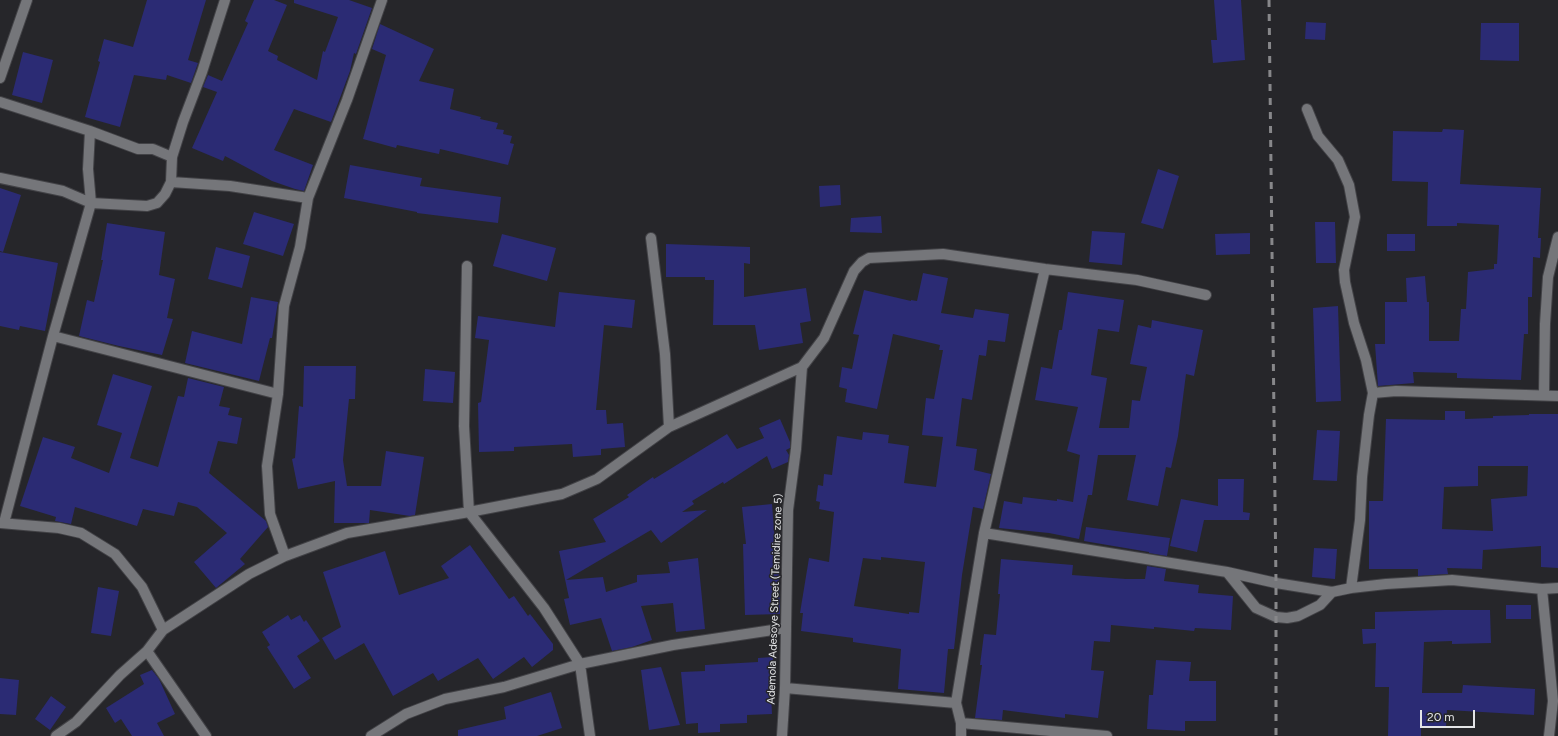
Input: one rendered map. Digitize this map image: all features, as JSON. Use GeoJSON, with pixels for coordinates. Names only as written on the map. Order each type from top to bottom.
{"type":"FeatureCollection","features":[{"type":"Feature","properties":{"kind":"street"},"geometry":{"type":"LineString","coordinates":[[0,78],[27,0]]}},
{"type":"Feature","properties":{"kind":"street"},"geometry":{"type":"LineString","coordinates":[[0,178],[62,191],[92,203],[147,206],[157,202],[165,194],[171,182],[172,157],[183,122],[207,58],[225,0]]}},
{"type":"Feature","properties":{"kind":"street"},"geometry":{"type":"LineString","coordinates":[[285,556],[270,514],[267,466],[278,394],[284,306],[300,247],[308,198],[347,100],[382,0]]}},
{"type":"Feature","properties":{"kind":"street"},"geometry":{"type":"LineString","coordinates":[[0,102],[90,131],[138,149],[153,149],[172,157]]}},
{"type":"Feature","properties":{"kind":"street"},"geometry":{"type":"LineString","coordinates":[[1307,109],[1318,136],[1338,160],[1349,185],[1355,217],[1344,270],[1345,282],[1354,323],[1366,360],[1374,392],[1369,415],[1362,478],[1360,520],[1351,588]]}},
{"type":"Feature","properties":{"kind":"street"},"geometry":{"type":"LineString","coordinates":[[90,131],[88,169],[92,203],[53,336],[2,523],[58,528],[81,533],[115,554],[142,587],[163,630]]}},
{"type":"Feature","properties":{"kind":"street"},"geometry":{"type":"LineString","coordinates":[[171,182],[230,186],[308,198]]}},
{"type":"Feature","properties":{"kind":"street"},"geometry":{"type":"LineString","coordinates":[[1544,395],[1545,324],[1548,277],[1558,237]]}},
{"type":"Feature","properties":{"kind":"street"},"geometry":{"type":"LineString","coordinates":[[651,238],[665,354],[669,427]]}},
{"type":"Feature","properties":{"kind":"street"},"geometry":{"type":"LineString","coordinates":[[56,736],[76,722],[120,675],[147,651],[163,630],[249,574],[285,556],[347,533],[562,494],[597,479],[669,427],[802,367],[824,338],[854,271],[862,262],[869,258],[943,254],[1137,280],[1206,295]]}},
{"type":"Feature","properties":{"kind":"street"},"geometry":{"type":"LineString","coordinates":[[467,266],[464,426],[469,512],[544,608],[580,664],[590,736]]}},
{"type":"Feature","properties":{"kind":"street"},"geometry":{"type":"LineString","coordinates":[[961,736],[961,723],[956,703],[984,533],[1046,269]]}},
{"type":"Feature","properties":{"kind":"street"},"geometry":{"type":"LineString","coordinates":[[53,336],[278,394]]}},
{"type":"Feature","properties":{"kind":"street","name":"Ademola Adesoye Street (Temidire zone 5)"},"geometry":{"type":"LineString","coordinates":[[782,736],[785,688],[788,510],[796,449],[802,367]]}},
{"type":"Feature","properties":{"kind":"street"},"geometry":{"type":"LineString","coordinates":[[1374,392],[1396,391],[1558,396]]}},
{"type":"Feature","properties":{"kind":"street"},"geometry":{"type":"LineString","coordinates":[[984,533],[1227,572],[1332,592],[1351,588],[1452,580],[1542,588],[1558,588]]}},
{"type":"Feature","properties":{"kind":"street"},"geometry":{"type":"LineString","coordinates":[[1227,572],[1256,608],[1276,617],[1287,618],[1298,616],[1320,605],[1332,592]]}},
{"type":"Feature","properties":{"kind":"street"},"geometry":{"type":"LineString","coordinates":[[1542,588],[1553,701],[1549,736]]}},
{"type":"Feature","properties":{"kind":"street"},"geometry":{"type":"LineString","coordinates":[[371,736],[406,714],[445,698],[504,686],[580,664],[673,645],[786,628]]}},
{"type":"Feature","properties":{"kind":"street"},"geometry":{"type":"LineString","coordinates":[[147,651],[206,736]]}},
{"type":"Feature","properties":{"kind":"street"},"geometry":{"type":"LineString","coordinates":[[785,688],[956,703]]}},
{"type":"Feature","properties":{"kind":"street"},"geometry":{"type":"LineString","coordinates":[[961,723],[1107,736]]}},
{"type":"Feature","properties":{"kind":"building"},"geometry":{"type":"Polygon","coordinates":[[[147,0],[206,0],[188,60],[198,63],[191,83],[167,75],[166,80],[134,75],[120,127],[85,117],[100,62],[98,61],[104,39],[133,47],[147,0]]]}},
{"type":"Feature","properties":{"kind":"building"},"geometry":{"type":"Polygon","coordinates":[[[254,0],[274,0],[287,5],[268,51],[278,56],[277,60],[317,80],[323,51],[325,52],[338,17],[294,3],[294,0],[349,0],[372,8],[356,54],[354,53],[350,71],[331,122],[294,109],[274,150],[313,165],[304,191],[272,181],[225,156],[223,161],[192,148],[217,92],[203,87],[208,75],[222,81],[248,23],[245,21],[254,0]]]}},
{"type":"Feature","properties":{"kind":"building"},"geometry":{"type":"Polygon","coordinates":[[[1214,0],[1241,0],[1245,60],[1213,63],[1211,40],[1217,40],[1214,0]]]}},
{"type":"Feature","properties":{"kind":"building"},"geometry":{"type":"Polygon","coordinates":[[[1306,22],[1326,23],[1325,40],[1305,39],[1306,22]]]}},
{"type":"Feature","properties":{"kind":"building"},"geometry":{"type":"Polygon","coordinates":[[[1481,23],[1519,23],[1519,61],[1480,60],[1481,23]]]}},
{"type":"Feature","properties":{"kind":"building"},"geometry":{"type":"Polygon","coordinates":[[[380,24],[434,49],[419,81],[454,89],[450,109],[498,123],[496,129],[504,130],[503,134],[512,136],[510,143],[514,144],[508,165],[440,149],[439,154],[397,145],[396,148],[363,139],[386,55],[372,49],[380,24]]]}},
{"type":"Feature","properties":{"kind":"building"},"geometry":{"type":"Polygon","coordinates":[[[23,52],[53,60],[42,103],[12,95],[23,52]]]}},
{"type":"Feature","properties":{"kind":"building"},"geometry":{"type":"Polygon","coordinates":[[[1443,129],[1464,130],[1460,184],[1541,188],[1538,238],[1541,238],[1540,258],[1533,257],[1532,297],[1528,297],[1528,334],[1524,334],[1521,380],[1457,378],[1457,373],[1413,372],[1414,383],[1378,386],[1375,344],[1385,344],[1385,302],[1407,302],[1406,278],[1425,276],[1427,302],[1429,302],[1429,341],[1459,341],[1461,309],[1466,309],[1468,272],[1494,269],[1494,264],[1497,264],[1499,225],[1457,223],[1457,226],[1427,226],[1428,182],[1392,181],[1393,131],[1442,132],[1443,129]]]}},
{"type":"Feature","properties":{"kind":"building"},"geometry":{"type":"Polygon","coordinates":[[[350,165],[422,178],[420,186],[501,197],[498,223],[417,213],[344,198],[350,165]]]}},
{"type":"Feature","properties":{"kind":"building"},"geometry":{"type":"Polygon","coordinates":[[[1158,169],[1179,176],[1163,229],[1141,223],[1158,169]]]}},
{"type":"Feature","properties":{"kind":"building"},"geometry":{"type":"Polygon","coordinates":[[[840,185],[841,205],[820,207],[819,186],[840,185]]]}},
{"type":"Feature","properties":{"kind":"building"},"geometry":{"type":"Polygon","coordinates":[[[0,188],[21,195],[3,252],[0,251],[0,188]]]}},
{"type":"Feature","properties":{"kind":"building"},"geometry":{"type":"Polygon","coordinates":[[[254,212],[294,224],[283,256],[243,244],[254,212]]]}},
{"type":"Feature","properties":{"kind":"building"},"geometry":{"type":"Polygon","coordinates":[[[881,216],[882,233],[850,232],[851,218],[881,216]]]}},
{"type":"Feature","properties":{"kind":"building"},"geometry":{"type":"Polygon","coordinates":[[[1315,222],[1335,222],[1336,263],[1316,263],[1315,222]]]}},
{"type":"Feature","properties":{"kind":"building"},"geometry":{"type":"Polygon","coordinates":[[[107,223],[165,232],[159,275],[175,279],[167,318],[173,319],[162,355],[79,336],[87,300],[94,302],[103,260],[101,260],[107,223]]]}},
{"type":"Feature","properties":{"kind":"building"},"geometry":{"type":"Polygon","coordinates":[[[1092,231],[1125,233],[1122,265],[1089,262],[1092,231]]]}},
{"type":"Feature","properties":{"kind":"building"},"geometry":{"type":"Polygon","coordinates":[[[1250,233],[1250,254],[1216,255],[1215,234],[1250,233]]]}},
{"type":"Feature","properties":{"kind":"building"},"geometry":{"type":"Polygon","coordinates":[[[502,234],[556,248],[547,281],[493,266],[502,234]]]}},
{"type":"Feature","properties":{"kind":"building"},"geometry":{"type":"Polygon","coordinates":[[[1387,234],[1415,234],[1415,251],[1387,251],[1387,234]]]}},
{"type":"Feature","properties":{"kind":"building"},"geometry":{"type":"Polygon","coordinates":[[[666,244],[750,247],[750,264],[744,263],[744,297],[806,288],[811,321],[800,323],[803,343],[759,350],[755,325],[713,325],[714,280],[705,280],[705,277],[666,277],[666,244]]]}},
{"type":"Feature","properties":{"kind":"building"},"geometry":{"type":"Polygon","coordinates":[[[216,247],[250,256],[242,288],[208,279],[216,247]]]}},
{"type":"Feature","properties":{"kind":"building"},"geometry":{"type":"Polygon","coordinates":[[[0,252],[58,263],[45,331],[20,326],[19,330],[0,326],[0,252]]]}},
{"type":"Feature","properties":{"kind":"building"},"geometry":{"type":"Polygon","coordinates":[[[923,273],[948,278],[941,313],[973,318],[975,309],[1009,314],[1005,342],[988,340],[986,356],[979,355],[972,400],[962,398],[956,446],[977,449],[974,470],[991,474],[983,509],[973,507],[962,575],[954,649],[948,649],[944,693],[898,689],[901,649],[853,642],[853,638],[801,631],[803,613],[800,613],[809,558],[829,562],[834,512],[819,509],[820,502],[816,501],[818,485],[823,486],[824,474],[832,475],[837,436],[862,440],[863,432],[889,435],[888,443],[909,446],[904,483],[936,487],[943,437],[922,435],[926,398],[934,399],[943,350],[939,350],[940,345],[893,334],[877,409],[845,402],[847,389],[839,387],[842,367],[852,369],[859,335],[853,334],[864,290],[911,301],[917,301],[923,273]],[[881,557],[881,560],[863,558],[854,606],[909,614],[909,612],[919,613],[925,562],[881,557]]]}},
{"type":"Feature","properties":{"kind":"building"},"geometry":{"type":"Polygon","coordinates":[[[559,292],[635,300],[632,328],[604,325],[596,410],[606,410],[607,424],[623,423],[625,447],[601,449],[601,455],[573,457],[572,444],[514,447],[514,451],[479,452],[478,403],[481,402],[489,340],[475,338],[478,316],[555,327],[559,292]]]}},
{"type":"Feature","properties":{"kind":"building"},"geometry":{"type":"Polygon","coordinates":[[[1068,292],[1124,300],[1119,332],[1098,329],[1091,375],[1107,378],[1099,428],[1129,428],[1132,400],[1140,401],[1147,367],[1130,364],[1138,325],[1151,328],[1152,320],[1203,330],[1194,376],[1186,374],[1178,436],[1171,468],[1166,467],[1158,506],[1127,500],[1136,455],[1098,455],[1092,495],[1088,495],[1079,539],[1049,533],[999,528],[1004,501],[1022,504],[1023,497],[1057,501],[1057,499],[1073,502],[1080,455],[1067,451],[1078,407],[1035,400],[1041,367],[1052,369],[1059,330],[1062,330],[1068,292]]]}},
{"type":"Feature","properties":{"kind":"building"},"geometry":{"type":"Polygon","coordinates":[[[251,297],[278,302],[272,338],[270,338],[259,381],[185,363],[192,331],[242,344],[251,297]]]}},
{"type":"Feature","properties":{"kind":"building"},"geometry":{"type":"Polygon","coordinates":[[[1338,306],[1341,401],[1316,402],[1313,308],[1338,306]]]}},
{"type":"Feature","properties":{"kind":"building"},"geometry":{"type":"Polygon","coordinates":[[[304,366],[356,366],[355,399],[349,399],[343,460],[347,486],[381,486],[386,451],[424,457],[415,515],[410,516],[370,510],[369,523],[334,523],[335,481],[298,489],[292,459],[295,458],[299,406],[303,407],[304,366]]]}},
{"type":"Feature","properties":{"kind":"building"},"geometry":{"type":"Polygon","coordinates":[[[425,369],[455,372],[453,403],[423,401],[425,369]]]}},
{"type":"Feature","properties":{"kind":"building"},"geometry":{"type":"Polygon","coordinates":[[[113,374],[152,386],[130,458],[158,467],[178,396],[184,397],[188,378],[224,387],[219,406],[230,408],[228,415],[242,418],[237,444],[218,441],[209,473],[266,521],[268,527],[240,559],[245,564],[216,588],[194,562],[227,533],[197,507],[178,502],[174,516],[143,509],[137,526],[75,507],[71,524],[55,521],[56,517],[20,506],[43,437],[75,447],[71,458],[109,473],[122,433],[97,425],[113,374]]]}},
{"type":"Feature","properties":{"kind":"building"},"geometry":{"type":"Polygon","coordinates":[[[1445,411],[1465,411],[1465,419],[1529,414],[1558,414],[1558,568],[1541,567],[1541,546],[1483,550],[1482,569],[1447,568],[1448,574],[1418,576],[1418,569],[1369,569],[1369,501],[1383,501],[1386,419],[1445,420],[1445,411]],[[1478,466],[1478,486],[1444,487],[1442,529],[1493,531],[1491,499],[1527,496],[1528,466],[1478,466]]]}},
{"type":"Feature","properties":{"kind":"building"},"geometry":{"type":"Polygon","coordinates":[[[780,419],[790,442],[790,448],[786,450],[789,455],[788,462],[772,469],[767,456],[724,484],[723,482],[692,501],[694,504],[682,512],[707,510],[661,543],[651,530],[566,580],[603,577],[606,592],[637,582],[637,575],[670,573],[668,562],[698,558],[705,629],[676,632],[673,603],[641,606],[652,640],[632,647],[612,651],[601,618],[570,625],[564,599],[569,598],[559,551],[606,542],[593,519],[629,497],[627,495],[653,477],[654,479],[727,434],[737,449],[764,438],[759,428],[780,419]]]}},
{"type":"Feature","properties":{"kind":"building"},"geometry":{"type":"Polygon","coordinates":[[[1317,430],[1340,431],[1337,481],[1313,480],[1317,430]]]}},
{"type":"Feature","properties":{"kind":"building"},"geometry":{"type":"Polygon","coordinates":[[[1218,479],[1244,479],[1243,512],[1250,513],[1249,520],[1204,520],[1197,552],[1170,546],[1181,499],[1218,506],[1218,479]]]}},
{"type":"Feature","properties":{"kind":"building"},"geometry":{"type":"Polygon","coordinates":[[[772,504],[775,543],[778,543],[780,614],[745,615],[743,544],[746,544],[742,507],[772,504]]]}},
{"type":"Feature","properties":{"kind":"building"},"geometry":{"type":"Polygon","coordinates":[[[1086,527],[1170,538],[1167,556],[1084,541],[1086,527]]]}},
{"type":"Feature","properties":{"kind":"building"},"geometry":{"type":"Polygon","coordinates":[[[470,545],[509,599],[514,596],[528,616],[530,614],[553,644],[553,650],[532,667],[524,657],[493,679],[478,658],[438,681],[433,673],[393,696],[364,643],[335,660],[322,638],[341,627],[323,572],[385,551],[399,595],[449,578],[441,566],[470,545]]]}},
{"type":"Feature","properties":{"kind":"building"},"geometry":{"type":"Polygon","coordinates":[[[1314,548],[1337,549],[1335,579],[1312,577],[1314,548]]]}},
{"type":"Feature","properties":{"kind":"building"},"geometry":{"type":"Polygon","coordinates":[[[1001,559],[1073,565],[1072,575],[1126,579],[1145,579],[1147,566],[1166,569],[1164,581],[1199,585],[1198,593],[1233,596],[1231,630],[1195,628],[1194,631],[1111,625],[1110,642],[1094,641],[1091,670],[1104,671],[1098,718],[1065,714],[1065,718],[1003,710],[1002,720],[975,718],[982,665],[980,665],[984,634],[996,635],[1000,594],[998,594],[1001,559]]]}},
{"type":"Feature","properties":{"kind":"building"},"geometry":{"type":"Polygon","coordinates":[[[98,587],[119,591],[111,636],[91,633],[98,587]]]}},
{"type":"Feature","properties":{"kind":"building"},"geometry":{"type":"Polygon","coordinates":[[[1506,605],[1531,605],[1531,619],[1506,619],[1506,605]]]}},
{"type":"Feature","properties":{"kind":"building"},"geometry":{"type":"Polygon","coordinates":[[[1490,610],[1491,643],[1452,644],[1452,641],[1424,642],[1422,693],[1462,693],[1463,685],[1535,689],[1534,715],[1447,710],[1446,727],[1421,727],[1421,736],[1388,736],[1389,687],[1375,687],[1376,643],[1363,644],[1362,629],[1375,629],[1375,612],[1490,610]]]}},
{"type":"Feature","properties":{"kind":"building"},"geometry":{"type":"Polygon","coordinates":[[[288,615],[291,620],[300,615],[304,622],[306,620],[320,641],[297,656],[311,678],[294,689],[267,647],[270,645],[262,632],[288,615]]]}},
{"type":"Feature","properties":{"kind":"building"},"geometry":{"type":"Polygon","coordinates":[[[773,657],[773,694],[771,694],[772,714],[747,715],[747,723],[720,724],[720,732],[698,733],[698,723],[686,724],[681,672],[705,671],[705,665],[758,662],[758,658],[773,657]]]}},
{"type":"Feature","properties":{"kind":"building"},"geometry":{"type":"Polygon","coordinates":[[[1156,660],[1191,662],[1189,681],[1216,681],[1216,721],[1185,721],[1185,731],[1147,729],[1149,695],[1153,695],[1156,660]]]}},
{"type":"Feature","properties":{"kind":"building"},"geometry":{"type":"Polygon","coordinates":[[[661,667],[680,725],[649,730],[641,670],[661,667]]]}},
{"type":"Feature","properties":{"kind":"building"},"geometry":{"type":"Polygon","coordinates":[[[152,670],[159,679],[175,714],[157,723],[164,736],[132,736],[121,719],[115,723],[106,708],[144,684],[140,675],[152,670]]]}},
{"type":"Feature","properties":{"kind":"building"},"geometry":{"type":"Polygon","coordinates":[[[0,678],[19,680],[16,715],[0,714],[0,678]]]}},
{"type":"Feature","properties":{"kind":"building"},"geometry":{"type":"Polygon","coordinates":[[[551,692],[562,728],[537,736],[458,736],[458,730],[506,719],[504,707],[551,692]]]}},
{"type":"Feature","properties":{"kind":"building"},"geometry":{"type":"Polygon","coordinates":[[[51,696],[66,707],[50,730],[35,719],[51,696]]]}},
{"type":"Feature","properties":{"kind":"railway"},"geometry":{"type":"LineString","coordinates":[[1269,0],[1276,583],[1276,736]]}}]}
